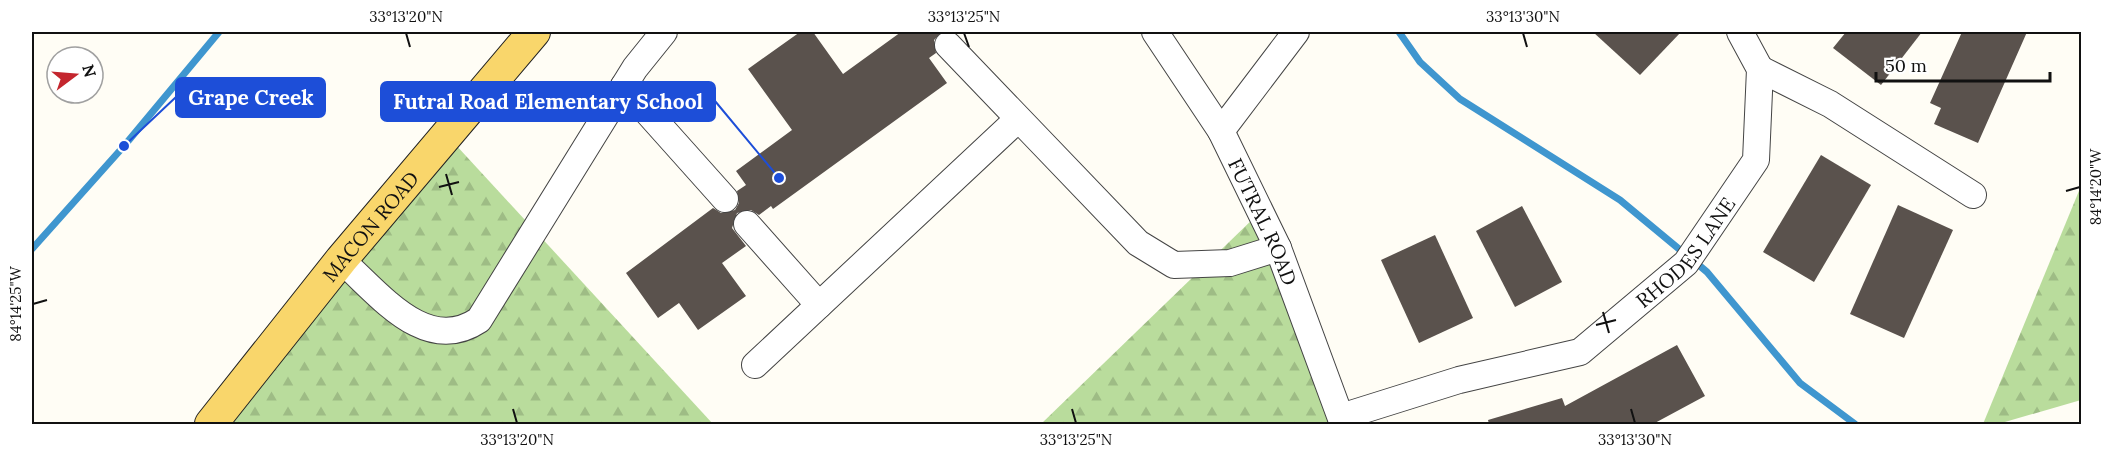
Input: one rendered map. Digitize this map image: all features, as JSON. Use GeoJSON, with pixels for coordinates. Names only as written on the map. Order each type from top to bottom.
{"type":"FeatureCollection","features":[{"type":"Feature","properties":{"kind":"main road","name":"MACON ROAD"},"geometry":{"type":"LineString","coordinates":[[211,424],[341,260],[534,32]]}},
{"type":"Feature","properties":{"kind":"street"},"geometry":{"type":"LineString","coordinates":[[341,260],[414,324],[438,332],[465,329],[479,320],[624,86],[664,32]]}},
{"type":"Feature","properties":{"kind":"street","name":"FUTRAL ROAD"},"geometry":{"type":"LineString","coordinates":[[1155,32],[1221,131],[1278,248],[1342,421]]}},
{"type":"Feature","properties":{"kind":"street"},"geometry":{"type":"LineString","coordinates":[[1221,131],[1296,32]]}},
{"type":"Feature","properties":{"kind":"street"},"geometry":{"type":"LineString","coordinates":[[1740,32],[1760,69],[1830,104],[1973,195]]}},
{"type":"Feature","properties":{"kind":"street"},"geometry":{"type":"LineString","coordinates":[[948,45],[1138,243],[1174,265],[1230,263],[1278,248]]}},
{"type":"Feature","properties":{"kind":"street","name":"RHODES LANE"},"geometry":{"type":"LineString","coordinates":[[1342,421],[1459,380],[1580,352],[1686,262],[1756,160],[1760,69]]}},
{"type":"Feature","properties":{"kind":"street"},"geometry":{"type":"LineString","coordinates":[[624,86],[725,199]]}},
{"type":"Feature","properties":{"kind":"street"},"geometry":{"type":"LineString","coordinates":[[755,364],[1018,119]]}},
{"type":"Feature","properties":{"kind":"street"},"geometry":{"type":"LineString","coordinates":[[747,224],[819,305]]}},
{"type":"Feature","properties":{"kind":"green space"},"geometry":{"type":"Polygon","coordinates":[[[443,131],[713,424],[227,424],[443,131]]]}},
{"type":"Feature","properties":{"kind":"green space"},"geometry":{"type":"Polygon","coordinates":[[[2081,186],[2081,400],[1998,424],[1983,424],[2081,186]]]}},
{"type":"Feature","properties":{"kind":"green space"},"geometry":{"type":"Polygon","coordinates":[[[1257,215],[1335,424],[1041,424],[1257,215]]]}},
{"type":"Feature","properties":{"kind":"building"},"geometry":{"type":"Polygon","coordinates":[[[800,32],[813,32],[843,74],[901,32],[942,32],[934,40],[936,53],[929,58],[947,83],[773,209],[771,206],[759,215],[751,210],[737,213],[732,228],[746,246],[722,263],[746,296],[698,330],[679,303],[658,318],[626,273],[713,208],[721,213],[735,210],[739,203],[737,191],[746,185],[736,171],[792,130],[748,69],[800,32]]]}},
{"type":"Feature","properties":{"kind":"building"},"geometry":{"type":"Polygon","coordinates":[[[1593,32],[1681,32],[1640,75],[1593,32]]]}},
{"type":"Feature","properties":{"kind":"building"},"geometry":{"type":"Polygon","coordinates":[[[1846,32],[1922,32],[1881,85],[1833,48],[1846,32]]]}},
{"type":"Feature","properties":{"kind":"building"},"geometry":{"type":"Polygon","coordinates":[[[1962,32],[2027,32],[1978,143],[1934,124],[1941,108],[1930,103],[1962,32]]]}},
{"type":"Feature","properties":{"kind":"building"},"geometry":{"type":"Polygon","coordinates":[[[1821,155],[1871,185],[1814,282],[1763,252],[1821,155]]]}},
{"type":"Feature","properties":{"kind":"building"},"geometry":{"type":"Polygon","coordinates":[[[1898,205],[1953,230],[1904,338],[1850,314],[1898,205]]]}},
{"type":"Feature","properties":{"kind":"building"},"geometry":{"type":"Polygon","coordinates":[[[1522,206],[1562,282],[1515,307],[1476,231],[1522,206]]]}},
{"type":"Feature","properties":{"kind":"building"},"geometry":{"type":"Polygon","coordinates":[[[1435,235],[1473,318],[1419,343],[1381,260],[1435,235]]]}},
{"type":"Feature","properties":{"kind":"building"},"geometry":{"type":"Polygon","coordinates":[[[1677,345],[1705,396],[1653,424],[1489,424],[1488,420],[1562,398],[1565,406],[1677,345]]]}},
{"type":"Feature","properties":{"kind":"waterway"},"geometry":{"type":"LineString","coordinates":[[32,249],[124,146],[219,32]]}},
{"type":"Feature","properties":{"kind":"waterway"},"geometry":{"type":"LineString","coordinates":[[1399,32],[1420,62],[1460,99],[1620,200],[1685,254]]}},
{"type":"Feature","properties":{"kind":"waterway"},"geometry":{"type":"LineString","coordinates":[[1694,261],[1707,272],[1800,383],[1855,424]]}},
{"type":"Feature","properties":{"kind":"place","name":"Grape Creek"},"geometry":{"type":"Point","coordinates":[124,146]}},
{"type":"Feature","properties":{"kind":"place","name":"Futral Road Elementary School"},"geometry":{"type":"Point","coordinates":[779,178]}}]}
